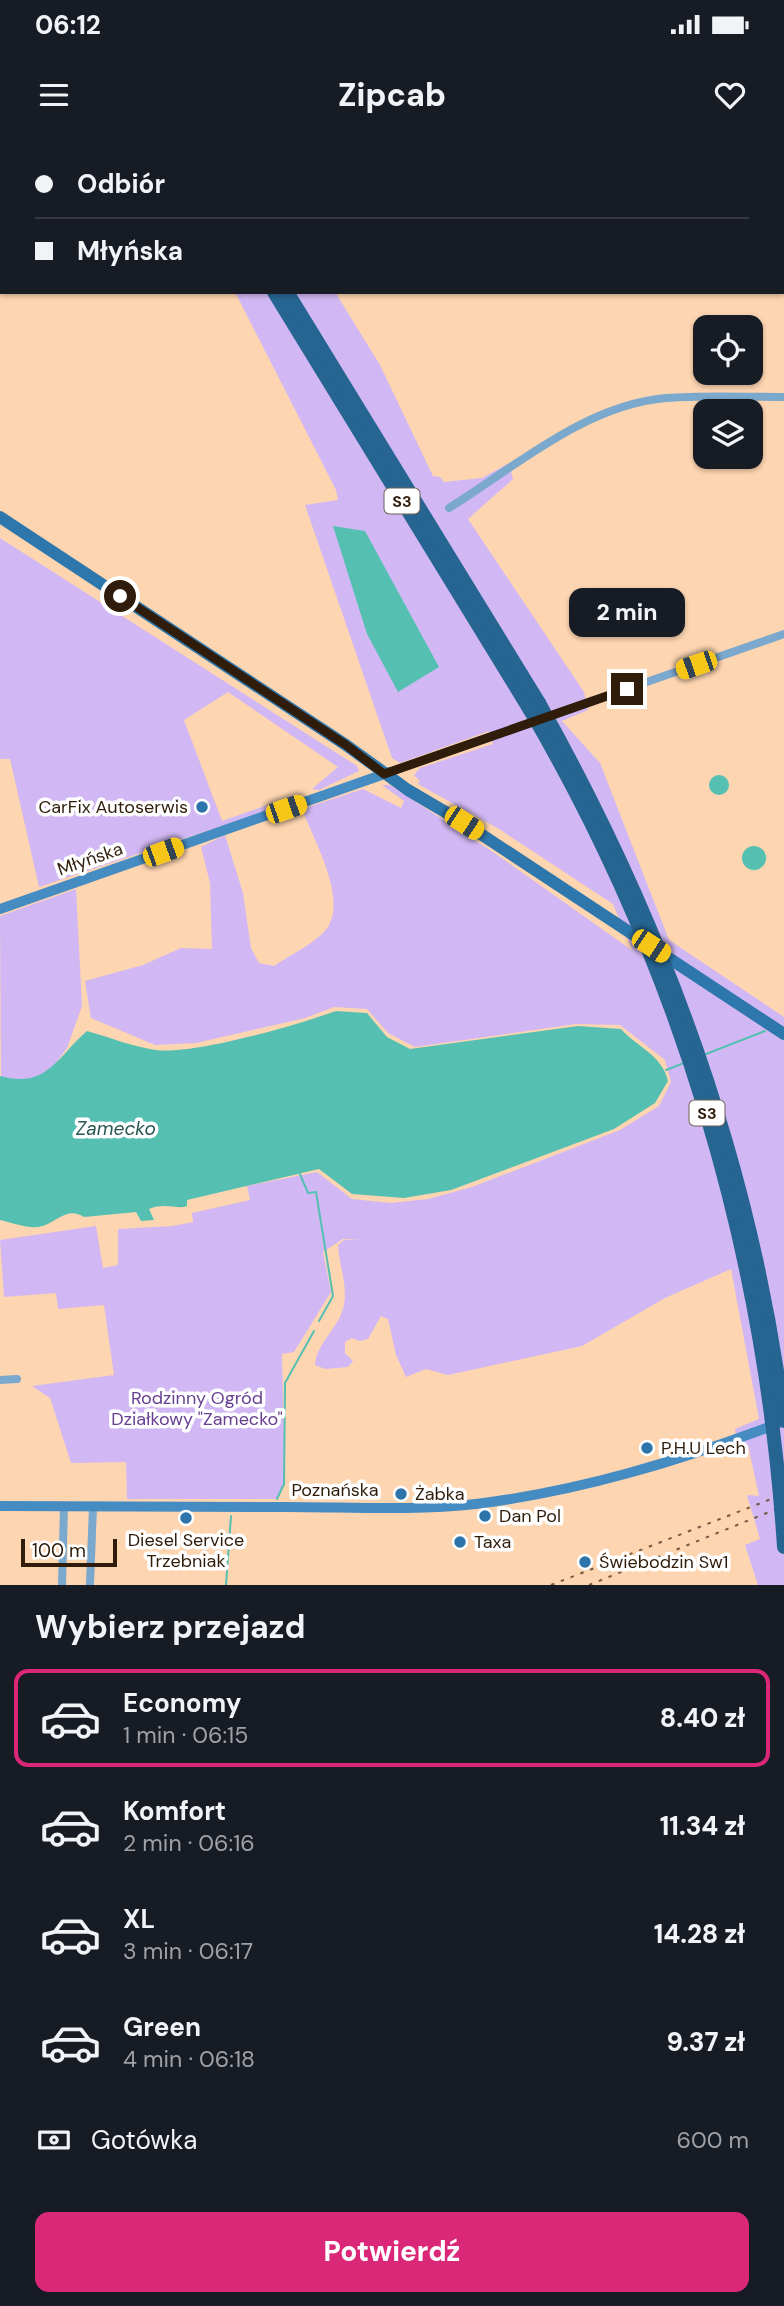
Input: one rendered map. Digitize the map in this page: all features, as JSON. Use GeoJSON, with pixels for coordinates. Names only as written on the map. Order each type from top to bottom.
{"type":"FeatureCollection","features":[{"type":"Feature","properties":{"kind":"highway","name":"S3"},"geometry":{"type":"LineString","coordinates":[[275,294],[535,706],[623,889],[667,996],[705,1106],[734,1210],[759,1328],[774,1429],[784,1547]]}},
{"type":"Feature","properties":{"kind":"highway","name":"S3"},"geometry":{"type":"LineString","coordinates":[[289,294],[615,844],[650,923],[716,1102],[750,1228],[771,1332],[784,1421]]}},
{"type":"Feature","properties":{"kind":"main road"},"geometry":{"type":"LineString","coordinates":[[0,517],[784,1034]]}},
{"type":"Feature","properties":{"kind":"street"},"geometry":{"type":"LineString","coordinates":[[449,508],[553,440],[622,408],[666,398],[784,397]]}},
{"type":"Feature","properties":{"kind":"street","name":"Młyńska"},"geometry":{"type":"LineString","coordinates":[[0,909],[784,634]]}},
{"type":"Feature","properties":{"kind":"street"},"geometry":{"type":"LineString","coordinates":[[0,1380],[17,1379]]}},
{"type":"Feature","properties":{"kind":"street","name":"Poznańska"},"geometry":{"type":"LineString","coordinates":[[0,1506],[403,1508],[474,1504],[564,1490],[630,1474],[698,1454],[784,1421]]}},
{"type":"Feature","properties":{"kind":"street"},"geometry":{"type":"LineString","coordinates":[[62,1585],[64,1506]]}},
{"type":"Feature","properties":{"kind":"street"},"geometry":{"type":"LineString","coordinates":[[90,1584],[93,1507]]}},
{"type":"Feature","properties":{"kind":"green space","name":"Rodzinny Ogród Działkowy \"Zamecko\""},"geometry":{"type":"Polygon","coordinates":[[[236,294],[336,294],[380,365],[433,476],[440,477],[444,482],[482,478],[509,463],[513,479],[468,519],[584,692],[588,710],[562,721],[600,763],[669,940],[784,1017],[784,1585],[758,1585],[745,1545],[760,1539],[747,1495],[759,1496],[748,1445],[738,1448],[735,1429],[759,1419],[731,1269],[665,1298],[582,1346],[448,1375],[426,1369],[406,1377],[396,1355],[388,1319],[381,1316],[368,1339],[360,1341],[352,1338],[345,1342],[345,1353],[353,1361],[348,1367],[325,1369],[315,1365],[322,1344],[339,1319],[344,1304],[345,1287],[338,1245],[344,1240],[360,1240],[343,1239],[323,1252],[331,1292],[294,1352],[282,1354],[285,1484],[277,1499],[127,1499],[126,1462],[71,1463],[50,1398],[32,1386],[114,1375],[104,1305],[58,1309],[56,1293],[4,1297],[0,1240],[96,1226],[103,1268],[118,1265],[118,1229],[173,1226],[193,1222],[192,1213],[250,1200],[247,1186],[317,1172],[352,1199],[391,1203],[428,1199],[472,1187],[620,1130],[659,1106],[671,1082],[665,1060],[620,1025],[576,1024],[415,1047],[388,1033],[367,1009],[334,1007],[305,1018],[196,1043],[155,1045],[91,1018],[85,981],[143,965],[181,948],[212,949],[210,883],[201,847],[225,835],[243,893],[251,948],[259,963],[274,966],[318,937],[331,920],[334,905],[332,889],[328,872],[302,809],[363,789],[401,808],[404,801],[382,785],[390,785],[493,852],[633,951],[613,904],[499,829],[418,784],[420,781],[414,775],[420,768],[493,744],[489,731],[400,763],[392,758],[305,505],[338,500],[336,490],[236,294]]]}},
{"type":"Feature","properties":{"kind":"green space"},"geometry":{"type":"Polygon","coordinates":[[[0,538],[357,766],[359,771],[319,790],[312,789],[338,767],[228,692],[184,720],[222,821],[299,794],[302,799],[39,887],[10,759],[0,759],[0,538]]]}},
{"type":"Feature","properties":{"kind":"green space"},"geometry":{"type":"Polygon","coordinates":[[[76,889],[82,1006],[67,1048],[50,1071],[31,1081],[1,1077],[0,916],[76,889]]]}},
{"type":"Feature","properties":{"kind":"water"},"geometry":{"type":"Polygon","coordinates":[[[333,526],[365,531],[439,667],[398,692],[367,634],[333,526]]]}},
{"type":"Feature","properties":{"kind":"water"},"geometry":{"type":"Polygon","coordinates":[[[715,775],[723,775],[729,785],[723,795],[715,795],[709,789],[709,781],[715,775]]]}},
{"type":"Feature","properties":{"kind":"water"},"geometry":{"type":"Polygon","coordinates":[[[754,846],[763,849],[766,858],[763,867],[754,870],[745,867],[742,858],[745,849],[754,846]]]}},
{"type":"Feature","properties":{"kind":"water","name":"Zamecko"},"geometry":{"type":"Polygon","coordinates":[[[336,1011],[367,1013],[387,1037],[410,1049],[578,1026],[621,1029],[655,1058],[668,1081],[655,1103],[614,1129],[451,1190],[404,1198],[352,1194],[319,1169],[187,1200],[187,1206],[183,1207],[161,1206],[149,1209],[154,1220],[141,1221],[136,1212],[84,1217],[72,1213],[38,1227],[0,1220],[0,1076],[16,1079],[40,1075],[50,1069],[87,1031],[139,1047],[173,1050],[246,1038],[336,1011]]]}},
{"type":"Feature","properties":{"kind":"waterway"},"geometry":{"type":"LineString","coordinates":[[706,1054],[765,1031]]}},
{"type":"Feature","properties":{"kind":"waterway"},"geometry":{"type":"LineString","coordinates":[[666,1070],[684,1063]]}},
{"type":"Feature","properties":{"kind":"waterway"},"geometry":{"type":"LineString","coordinates":[[299,1172],[308,1193],[316,1192],[333,1296],[319,1321]]}},
{"type":"Feature","properties":{"kind":"waterway"},"geometry":{"type":"LineString","coordinates":[[277,1499],[284,1484],[285,1383],[314,1331]]}},
{"type":"Feature","properties":{"kind":"waterway"},"geometry":{"type":"LineString","coordinates":[[226,1585],[231,1516]]}},
{"type":"Feature","properties":{"kind":"railway"},"geometry":{"type":"LineString","coordinates":[[551,1585],[784,1494]]}},
{"type":"Feature","properties":{"kind":"railway"},"geometry":{"type":"LineString","coordinates":[[589,1585],[784,1506]]}},
{"type":"Feature","properties":{"kind":"place","name":"CarFix Autoserwis"},"geometry":{"type":"Point","coordinates":[202,807]}},
{"type":"Feature","properties":{"kind":"place","name":"P.H.U Lech"},"geometry":{"type":"Point","coordinates":[647,1448]}},
{"type":"Feature","properties":{"kind":"place","name":"Żabka"},"geometry":{"type":"Point","coordinates":[401,1494]}},
{"type":"Feature","properties":{"kind":"place","name":"Dan Pol"},"geometry":{"type":"Point","coordinates":[485,1516]}},
{"type":"Feature","properties":{"kind":"place","name":"Diesel Service Trzebniak"},"geometry":{"type":"Point","coordinates":[186,1518]}},
{"type":"Feature","properties":{"kind":"place","name":"Taxa"},"geometry":{"type":"Point","coordinates":[460,1542]}},
{"type":"Feature","properties":{"kind":"place","name":"Świebodzin Sw1"},"geometry":{"type":"Point","coordinates":[585,1562]}},
{"type":"Feature","properties":{"kind":"route"},"geometry":{"type":"LineString","coordinates":[[120,596],[346,745],[384,774],[627,689]]}}]}
